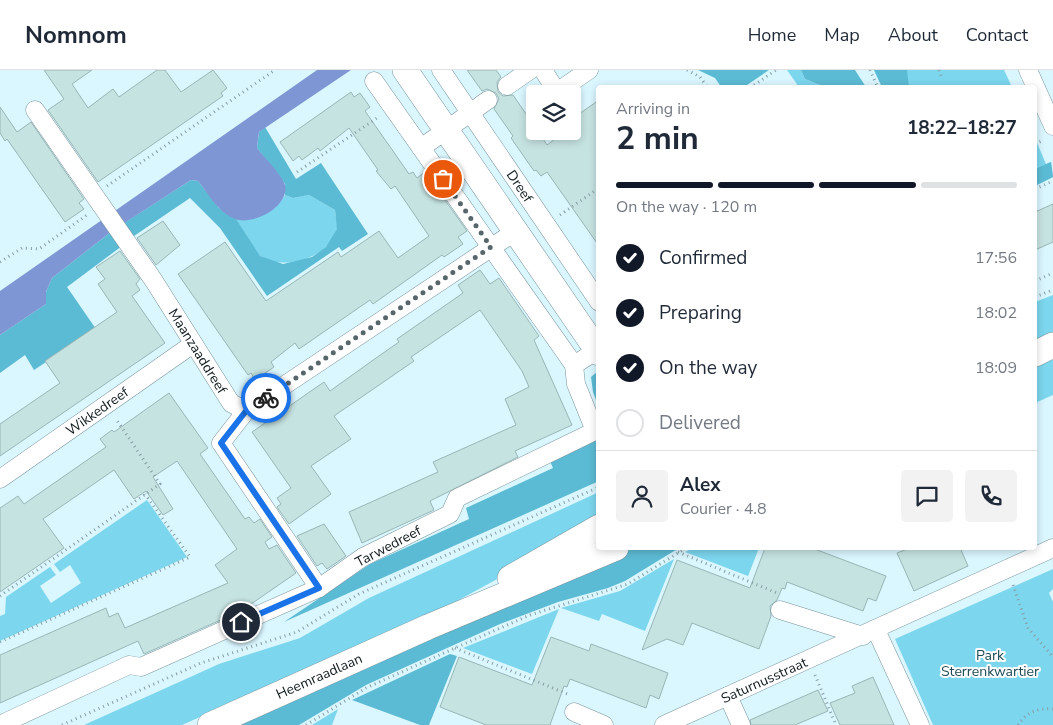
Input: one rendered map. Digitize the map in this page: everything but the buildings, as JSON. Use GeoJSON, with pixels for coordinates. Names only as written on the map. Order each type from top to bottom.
{"type":"FeatureCollection","features":[{"type":"Feature","properties":{"kind":"main road","name":"Dreef"},"geometry":{"type":"LineString","coordinates":[[405,70],[596,348]]}},
{"type":"Feature","properties":{"kind":"main road"},"geometry":{"type":"LineString","coordinates":[[1037,353],[1053,345]]}},
{"type":"Feature","properties":{"kind":"main road","name":"Heemraadlaan"},"geometry":{"type":"LineString","coordinates":[[428,627],[596,530]]}},
{"type":"Feature","properties":{"kind":"main road","name":"Heemraadlaan"},"geometry":{"type":"LineString","coordinates":[[210,725],[428,627],[611,550]]}},
{"type":"Feature","properties":{"kind":"street","name":"Dreef"},"geometry":{"type":"LineString","coordinates":[[441,70],[596,298]]}},
{"type":"Feature","properties":{"kind":"street"},"geometry":{"type":"LineString","coordinates":[[507,86],[530,70]]}},
{"type":"Feature","properties":{"kind":"street"},"geometry":{"type":"LineString","coordinates":[[543,70],[557,92],[589,70]]}},
{"type":"Feature","properties":{"kind":"street"},"geometry":{"type":"LineString","coordinates":[[1028,70],[1035,85]]}},
{"type":"Feature","properties":{"kind":"street"},"geometry":{"type":"LineString","coordinates":[[374,80],[574,365],[596,352]]}},
{"type":"Feature","properties":{"kind":"street"},"geometry":{"type":"LineString","coordinates":[[1037,90],[1053,126]]}},
{"type":"Feature","properties":{"kind":"street"},"geometry":{"type":"LineString","coordinates":[[422,148],[488,100]]}},
{"type":"Feature","properties":{"kind":"street","name":"Maanzaaddreef"},"geometry":{"type":"LineString","coordinates":[[35,110],[154,281],[231,403],[246,411]]}},
{"type":"Feature","properties":{"kind":"street"},"geometry":{"type":"LineString","coordinates":[[319,588],[221,443],[246,411],[516,232]]}},
{"type":"Feature","properties":{"kind":"street","name":"Wikkedreef"},"geometry":{"type":"LineString","coordinates":[[0,479],[193,344]]}},
{"type":"Feature","properties":{"kind":"street","name":"Tarwedreef"},"geometry":{"type":"LineString","coordinates":[[3,725],[129,665],[141,667],[319,588],[363,557],[450,514],[457,498],[595,431],[576,384],[574,365]]}},
{"type":"Feature","properties":{"kind":"street","name":"Saturnusstraat"},"geometry":{"type":"LineString","coordinates":[[664,725],[870,633],[1053,548]]}},
{"type":"Feature","properties":{"kind":"street"},"geometry":{"type":"LineString","coordinates":[[780,610],[870,633],[920,725]]}},
{"type":"Feature","properties":{"kind":"street"},"geometry":{"type":"LineString","coordinates":[[728,696],[741,725]]}},
{"type":"Feature","properties":{"kind":"street"},"geometry":{"type":"LineString","coordinates":[[574,712],[604,725]]}},
{"type":"Feature","properties":{"kind":"path"},"geometry":{"type":"LineString","coordinates":[[0,262],[22,248],[39,249],[275,70]]}},
{"type":"Feature","properties":{"kind":"path"},"geometry":{"type":"LineString","coordinates":[[687,70],[700,77],[706,85]]}},
{"type":"Feature","properties":{"kind":"path"},"geometry":{"type":"LineString","coordinates":[[754,85],[776,70]]}},
{"type":"Feature","properties":{"kind":"path"},"geometry":{"type":"LineString","coordinates":[[870,70],[877,85]]}},
{"type":"Feature","properties":{"kind":"path"},"geometry":{"type":"LineString","coordinates":[[938,70],[942,78]]}},
{"type":"Feature","properties":{"kind":"path"},"geometry":{"type":"LineString","coordinates":[[297,172],[393,107]]}},
{"type":"Feature","properties":{"kind":"path"},"geometry":{"type":"LineString","coordinates":[[1037,188],[1053,181]]}},
{"type":"Feature","properties":{"kind":"path"},"geometry":{"type":"LineString","coordinates":[[546,225],[596,190]]}},
{"type":"Feature","properties":{"kind":"path"},"geometry":{"type":"LineString","coordinates":[[1037,280],[1053,273]]}},
{"type":"Feature","properties":{"kind":"path"},"geometry":{"type":"LineString","coordinates":[[1037,296],[1053,290]]}},
{"type":"Feature","properties":{"kind":"path"},"geometry":{"type":"LineString","coordinates":[[0,596],[160,484],[106,404]]}},
{"type":"Feature","properties":{"kind":"path"},"geometry":{"type":"LineString","coordinates":[[62,725],[201,663],[297,632],[359,594],[596,488]]}},
{"type":"Feature","properties":{"kind":"path"},"geometry":{"type":"LineString","coordinates":[[0,642],[190,557],[145,494]]}},
{"type":"Feature","properties":{"kind":"path"},"geometry":{"type":"LineString","coordinates":[[306,725],[366,688],[530,615],[628,584],[682,550]]}},
{"type":"Feature","properties":{"kind":"path"},"geometry":{"type":"LineString","coordinates":[[678,552],[786,596],[780,610]]}},
{"type":"Feature","properties":{"kind":"path"},"geometry":{"type":"LineString","coordinates":[[1008,569],[1028,628],[1053,658]]}},
{"type":"Feature","properties":{"kind":"path"},"geometry":{"type":"LineString","coordinates":[[455,648],[575,697],[574,712]]}},
{"type":"Feature","properties":{"kind":"path"},"geometry":{"type":"LineString","coordinates":[[809,660],[836,725]]}},
{"type":"Feature","properties":{"kind":"path"},"geometry":{"type":"LineString","coordinates":[[1018,725],[1025,716],[1040,708],[1053,710]]}},
{"type":"Feature","properties":{"kind":"green space"},"geometry":{"type":"Polygon","coordinates":[[[787,70],[801,70],[805,79],[820,85],[798,85],[787,70]]]}},
{"type":"Feature","properties":{"kind":"green space"},"geometry":{"type":"Polygon","coordinates":[[[874,70],[1004,70],[1011,85],[881,85],[874,70]]]}},
{"type":"Feature","properties":{"kind":"green space"},"geometry":{"type":"Polygon","coordinates":[[[1037,143],[1046,164],[1051,162],[1053,177],[1037,185],[1037,143]]]}},
{"type":"Feature","properties":{"kind":"green space"},"geometry":{"type":"Polygon","coordinates":[[[285,195],[293,198],[309,195],[335,210],[337,227],[333,239],[326,247],[316,254],[292,262],[268,260],[255,252],[236,219],[249,219],[264,214],[276,206],[285,195]]]}},
{"type":"Feature","properties":{"kind":"green space"},"geometry":{"type":"Polygon","coordinates":[[[1053,295],[1053,334],[1037,342],[1037,301],[1053,295]]]}},
{"type":"Feature","properties":{"kind":"green space"},"geometry":{"type":"Polygon","coordinates":[[[1053,358],[1053,395],[1037,402],[1037,365],[1053,358]]]}},
{"type":"Feature","properties":{"kind":"green space"},"geometry":{"type":"Polygon","coordinates":[[[596,493],[596,525],[449,607],[182,725],[84,725],[219,664],[300,638],[369,598],[596,493]]]}},
{"type":"Feature","properties":{"kind":"green space"},"geometry":{"type":"Polygon","coordinates":[[[147,500],[187,557],[0,641],[0,616],[5,614],[6,597],[50,567],[56,575],[40,586],[51,603],[81,583],[70,565],[60,572],[54,564],[147,500]]]}},
{"type":"Feature","properties":{"kind":"green space"},"geometry":{"type":"Polygon","coordinates":[[[690,550],[758,550],[748,576],[685,552],[690,550]]]}},
{"type":"Feature","properties":{"kind":"green space"},"geometry":{"type":"Polygon","coordinates":[[[674,559],[645,631],[602,614],[599,621],[561,608],[620,591],[674,559]]]}},
{"type":"Feature","properties":{"kind":"green space","name":"Park Sterrenkwartier"},"geometry":{"type":"Polygon","coordinates":[[[1053,569],[1053,589],[1049,593],[1053,602],[1053,725],[933,725],[895,639],[1053,569]]]}},
{"type":"Feature","properties":{"kind":"green space"},"geometry":{"type":"Polygon","coordinates":[[[559,609],[532,674],[463,648],[559,609]]]}},
{"type":"Feature","properties":{"kind":"green space"},"geometry":{"type":"Polygon","coordinates":[[[338,709],[332,725],[312,725],[338,709]]]}},
{"type":"Feature","properties":{"kind":"shaded area"},"geometry":{"type":"Polygon","coordinates":[[[317,70],[351,70],[259,132],[257,148],[277,171],[285,185],[285,193],[276,207],[251,220],[235,219],[219,208],[198,181],[191,180],[112,231],[52,278],[46,292],[46,304],[0,335],[0,291],[317,70]]]}},
{"type":"Feature","properties":{"kind":"shaded area"},"geometry":{"type":"Polygon","coordinates":[[[698,70],[769,70],[747,85],[720,85],[715,78],[698,70]]]}},
{"type":"Feature","properties":{"kind":"shaded area"},"geometry":{"type":"Polygon","coordinates":[[[801,70],[855,70],[865,85],[820,85],[805,79],[801,70]]]}},
{"type":"Feature","properties":{"kind":"shaded area"},"geometry":{"type":"Polygon","coordinates":[[[874,70],[907,70],[909,85],[881,85],[874,70]]]}},
{"type":"Feature","properties":{"kind":"shaded area"},"geometry":{"type":"Polygon","coordinates":[[[265,127],[296,179],[321,163],[368,234],[342,251],[339,247],[267,296],[220,228],[190,198],[131,238],[121,225],[191,180],[198,181],[219,208],[236,219],[260,256],[283,264],[312,257],[326,247],[337,229],[335,210],[309,195],[293,198],[285,195],[285,184],[257,148],[259,132],[265,127]]]}},
{"type":"Feature","properties":{"kind":"shaded area"},"geometry":{"type":"Polygon","coordinates":[[[1051,162],[1053,177],[1037,185],[1037,168],[1051,162]]]}},
{"type":"Feature","properties":{"kind":"shaded area"},"geometry":{"type":"Polygon","coordinates":[[[112,231],[122,246],[67,287],[96,329],[34,370],[25,355],[0,373],[0,335],[46,304],[46,292],[52,278],[112,231]]]}},
{"type":"Feature","properties":{"kind":"shaded area"},"geometry":{"type":"Polygon","coordinates":[[[596,373],[596,400],[593,392],[591,377],[596,373]]]}},
{"type":"Feature","properties":{"kind":"shaded area"},"geometry":{"type":"Polygon","coordinates":[[[596,436],[596,482],[284,622],[370,564],[469,519],[466,508],[553,468],[548,457],[596,436]]]}},
{"type":"Feature","properties":{"kind":"shaded area"},"geometry":{"type":"Polygon","coordinates":[[[624,550],[676,550],[625,581],[608,588],[558,602],[500,624],[366,685],[299,725],[230,725],[624,550]]]}},
{"type":"Feature","properties":{"kind":"shaded area"},"geometry":{"type":"Polygon","coordinates":[[[450,654],[457,656],[429,725],[420,725],[352,700],[450,654]]]}},
{"type":"Feature","properties":{"kind":"way so far"},"geometry":{"type":"LineString","coordinates":[[266,398],[491,247],[443,179]]}},
{"type":"Feature","properties":{"kind":"route"},"geometry":{"type":"LineString","coordinates":[[241,622],[319,588],[221,443],[246,411],[266,398]]}}]}
